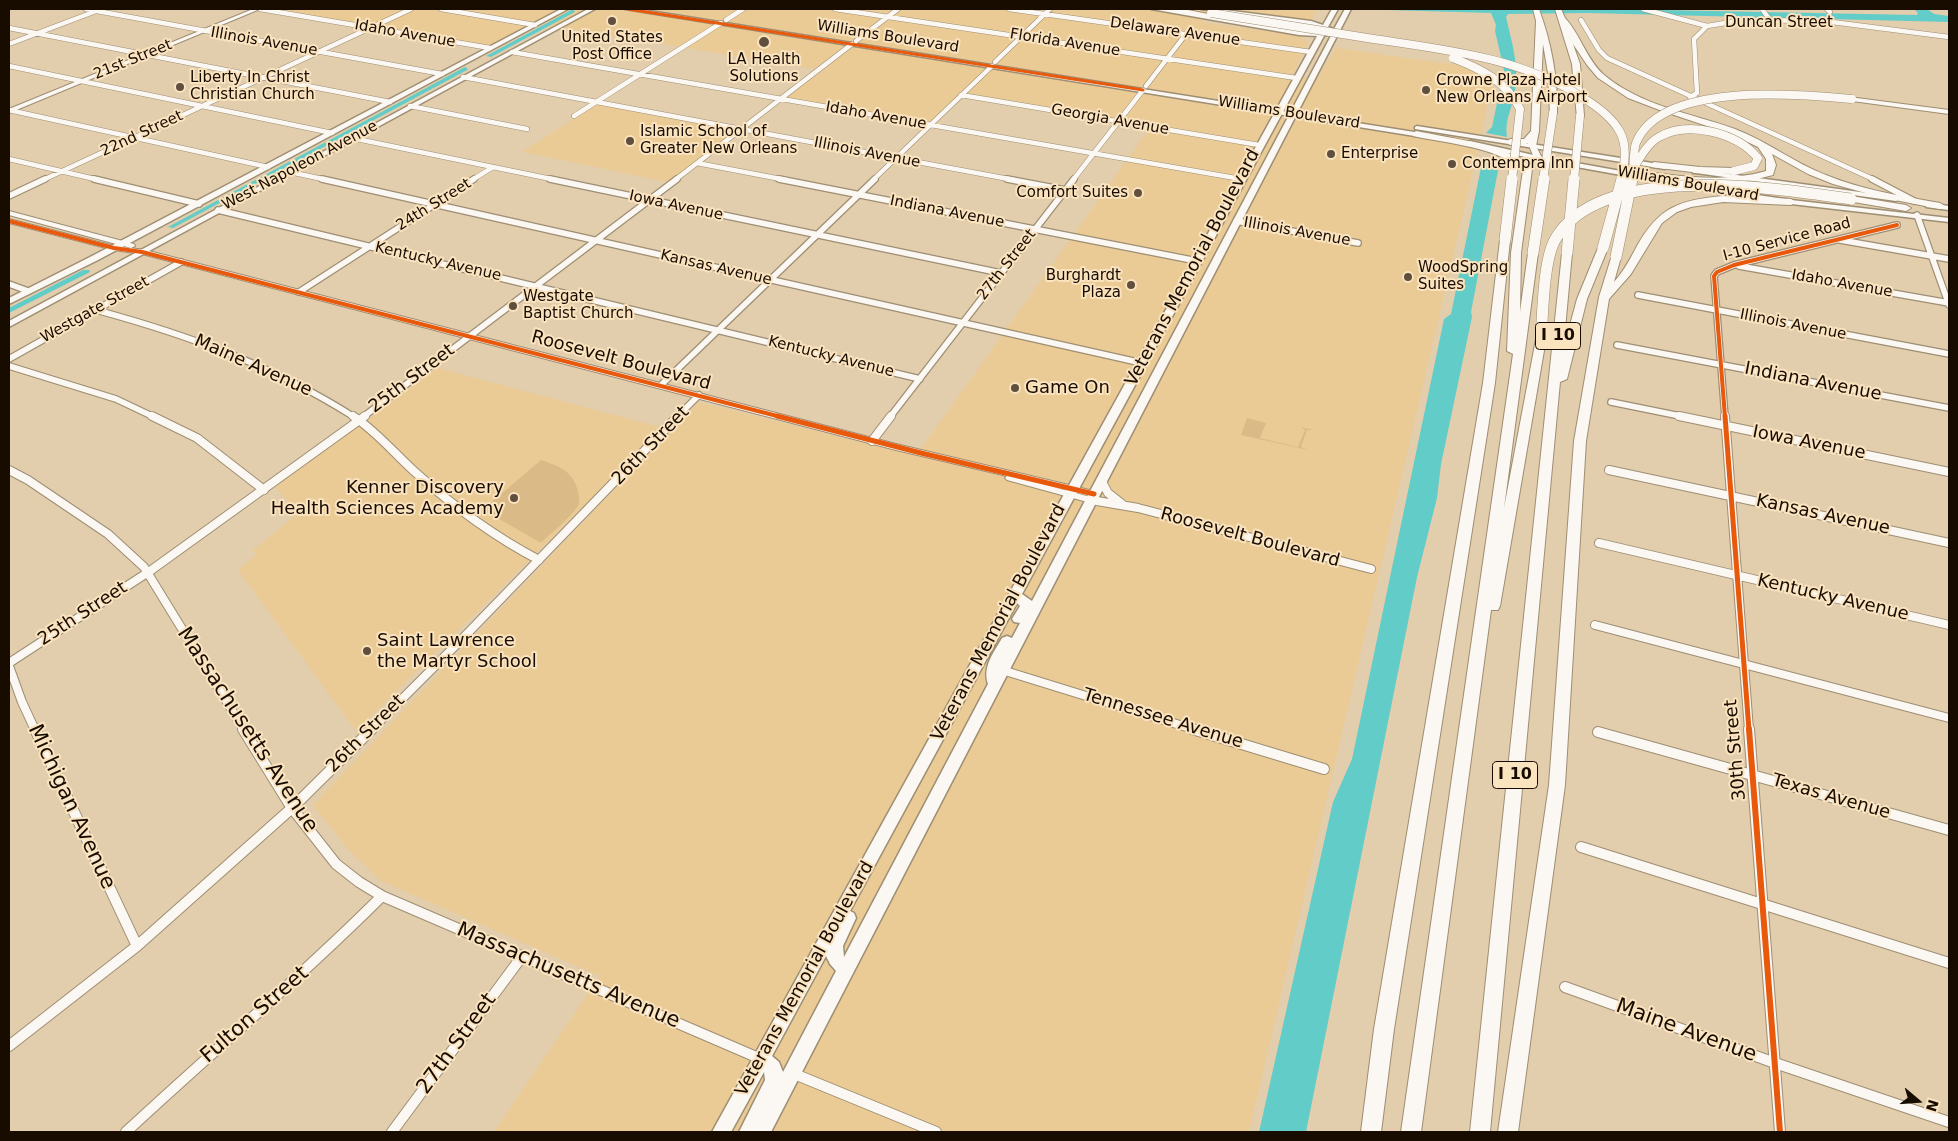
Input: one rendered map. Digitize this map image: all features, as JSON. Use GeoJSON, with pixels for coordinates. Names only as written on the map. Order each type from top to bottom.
{"type":"FeatureCollection","features":[{"type":"Feature","properties":{"kind":"highway"},"geometry":{"type":"LineString","coordinates":[[1172,9],[1208,12],[1420,50],[1451,58],[1476,68],[1503,84],[1516,99],[1520,109],[1489,383],[1386,1020],[1371,1132]]}},
{"type":"Feature","properties":{"kind":"highway"},"geometry":{"type":"LineString","coordinates":[[1185,9],[1471,55],[1546,76],[1602,110],[1612,121],[1621,134],[1625,146],[1622,187],[1603,248],[1582,300],[1551,418]]}},
{"type":"Feature","properties":{"kind":"highway","name":"I 10"},"geometry":{"type":"LineString","coordinates":[[1412,1132],[1514,389],[1554,113],[1552,71],[1548,48],[1536,9]]}},
{"type":"Feature","properties":{"kind":"highway","name":"I 10"},"geometry":{"type":"LineString","coordinates":[[1480,1132],[1580,116],[1576,64],[1558,9]]}},
{"type":"Feature","properties":{"kind":"highway"},"geometry":{"type":"LineString","coordinates":[[1538,158],[1532,146],[1535,131],[1540,19]]}},
{"type":"Feature","properties":{"kind":"highway"},"geometry":{"type":"LineString","coordinates":[[1563,20],[1600,76],[1624,92],[1656,107],[1734,132],[1830,180],[1917,209],[1945,207]]}},
{"type":"Feature","properties":{"kind":"highway"},"geometry":{"type":"LineString","coordinates":[[1508,1132],[1557,785],[1580,441],[1604,297],[1616,257],[1635,166],[1635,143],[1644,126],[1656,116],[1688,104],[1715,98],[1750,95],[1805,95],[1852,99],[1949,112]]}},
{"type":"Feature","properties":{"kind":"highway"},"geometry":{"type":"LineString","coordinates":[[1510,142],[1528,140],[1535,131]]}},
{"type":"Feature","properties":{"kind":"highway"},"geometry":{"type":"LineString","coordinates":[[1635,166],[1647,148],[1661,136],[1670,132],[1689,131],[1729,137],[1754,151],[1758,158],[1754,166],[1734,171],[1700,170],[1654,165]]}},
{"type":"Feature","properties":{"kind":"highway"},"geometry":{"type":"LineString","coordinates":[[1416,134],[1502,154],[1522,163],[1528,169],[1516,253],[1512,329],[1514,389]]}},
{"type":"Feature","properties":{"kind":"highway"},"geometry":{"type":"LineString","coordinates":[[1627,173],[1724,182],[1754,179],[1770,173],[1773,165],[1772,159],[1759,144]]}},
{"type":"Feature","properties":{"kind":"highway"},"geometry":{"type":"LineString","coordinates":[[1459,796],[1541,339],[1551,252],[1556,238],[1564,226],[1574,217],[1608,199],[1629,193],[1662,188],[1735,186],[1808,193],[1949,214]]}},
{"type":"Feature","properties":{"kind":"highway"},"geometry":{"type":"LineString","coordinates":[[1604,297],[1618,284],[1631,267],[1645,240],[1660,219],[1679,207],[1700,201],[1791,202]]}},
{"type":"Feature","properties":{"kind":"main road","name":"West Napoleon Avenue"},"geometry":{"type":"LineString","coordinates":[[9,301],[85,264],[565,9]]}},
{"type":"Feature","properties":{"kind":"main road","name":"West Napoleon Avenue"},"geometry":{"type":"LineString","coordinates":[[9,324],[583,12],[592,9]]}},
{"type":"Feature","properties":{"kind":"main road","name":"Williams Boulevard"},"geometry":{"type":"LineString","coordinates":[[628,9],[702,20],[748,24],[949,59],[994,64]]}},
{"type":"Feature","properties":{"kind":"main road","name":"Williams Boulevard"},"geometry":{"type":"LineString","coordinates":[[651,9],[1278,109],[1945,207]]}},
{"type":"Feature","properties":{"kind":"main road"},"geometry":{"type":"LineString","coordinates":[[1154,9],[1299,33],[1335,33]]}},
{"type":"Feature","properties":{"kind":"main road","name":"Veterans Memorial Boulevard"},"geometry":{"type":"LineString","coordinates":[[761,1132],[1152,381],[1192,309],[1292,111],[1348,9]]}},
{"type":"Feature","properties":{"kind":"main road"},"geometry":{"type":"LineString","coordinates":[[1208,12],[1296,21],[1316,21],[1333,12]]}},
{"type":"Feature","properties":{"kind":"main road","name":"Veterans Memorial Boulevard"},"geometry":{"type":"LineString","coordinates":[[722,1131],[1142,363],[1278,109],[1333,12]]}},
{"type":"Feature","properties":{"kind":"main road"},"geometry":{"type":"LineString","coordinates":[[1296,21],[1324,27],[1335,33]]}},
{"type":"Feature","properties":{"kind":"main road"},"geometry":{"type":"LineString","coordinates":[[1299,33],[1313,39],[1313,48]]}},
{"type":"Feature","properties":{"kind":"main road"},"geometry":{"type":"LineString","coordinates":[[487,50],[478,58],[481,60],[500,58]]}},
{"type":"Feature","properties":{"kind":"main road"},"geometry":{"type":"LineString","coordinates":[[1304,64],[1306,73],[1302,81],[1307,84]]}},
{"type":"Feature","properties":{"kind":"main road"},"geometry":{"type":"LineString","coordinates":[[457,66],[471,65],[476,67],[471,74]]}},
{"type":"Feature","properties":{"kind":"main road","name":"Williams Boulevard"},"geometry":{"type":"LineString","coordinates":[[1292,111],[1491,146],[1538,158],[1710,189],[1791,202],[1917,209],[1949,220]]}},
{"type":"Feature","properties":{"kind":"main road"},"geometry":{"type":"LineString","coordinates":[[1257,149],[1267,160]]}},
{"type":"Feature","properties":{"kind":"main road"},"geometry":{"type":"LineString","coordinates":[[1229,235],[1221,233],[1219,230],[1240,192],[1241,179]]}},
{"type":"Feature","properties":{"kind":"main road"},"geometry":{"type":"LineString","coordinates":[[163,222],[152,232],[154,235],[166,236],[177,233]]}},
{"type":"Feature","properties":{"kind":"main road"},"geometry":{"type":"LineString","coordinates":[[85,264],[99,261],[109,262],[109,266],[96,276]]}},
{"type":"Feature","properties":{"kind":"main road"},"geometry":{"type":"LineString","coordinates":[[1188,278],[1196,279],[1198,283],[1187,305],[1192,309]]}},
{"type":"Feature","properties":{"kind":"main road"},"geometry":{"type":"LineString","coordinates":[[1152,381],[1146,379],[1142,373],[1178,306],[1177,297]]}},
{"type":"Feature","properties":{"kind":"main road"},"geometry":{"type":"LineString","coordinates":[[1158,343],[1162,348],[1169,351]]}},
{"type":"Feature","properties":{"kind":"main road"},"geometry":{"type":"LineString","coordinates":[[1117,449],[1115,442],[1138,398],[1135,392],[1127,389]]}},
{"type":"Feature","properties":{"kind":"main road"},"geometry":{"type":"LineString","coordinates":[[1086,464],[1104,475]]}},
{"type":"Feature","properties":{"kind":"main road"},"geometry":{"type":"LineString","coordinates":[[995,684],[991,677],[992,670],[1026,606],[1023,599],[1014,596]]}},
{"type":"Feature","properties":{"kind":"main road"},"geometry":{"type":"LineString","coordinates":[[847,968],[840,966],[835,961],[836,940],[884,849],[887,830]]}},
{"type":"Feature","properties":{"kind":"main road"},"geometry":{"type":"LineString","coordinates":[[748,1132],[774,1082],[775,1074],[772,1066],[761,1059]]}},
{"type":"Feature","properties":{"kind":"street","name":"Illinois Avenue"},"geometry":{"type":"LineString","coordinates":[[86,9],[442,74]]}},
{"type":"Feature","properties":{"kind":"street"},"geometry":{"type":"LineString","coordinates":[[9,44],[103,9]]}},
{"type":"Feature","properties":{"kind":"street","name":"21st Street"},"geometry":{"type":"LineString","coordinates":[[9,109],[72,79],[245,9]]}},
{"type":"Feature","properties":{"kind":"street","name":"21st Street"},"geometry":{"type":"LineString","coordinates":[[9,109],[259,9]]}},
{"type":"Feature","properties":{"kind":"street","name":"Idaho Avenue"},"geometry":{"type":"LineString","coordinates":[[259,9],[487,50]]}},
{"type":"Feature","properties":{"kind":"street","name":"22nd Street"},"geometry":{"type":"LineString","coordinates":[[9,196],[411,9]]}},
{"type":"Feature","properties":{"kind":"street"},"geometry":{"type":"LineString","coordinates":[[441,9],[535,25]]}},
{"type":"Feature","properties":{"kind":"street"},"geometry":{"type":"LineString","coordinates":[[574,116],[744,9]]}},
{"type":"Feature","properties":{"kind":"street","name":"Florida Avenue"},"geometry":{"type":"LineString","coordinates":[[835,9],[1296,78]]}},
{"type":"Feature","properties":{"kind":"street","name":"25th Street"},"geometry":{"type":"LineString","coordinates":[[9,665],[147,573],[264,490],[536,286],[898,9]]}},
{"type":"Feature","properties":{"kind":"street","name":"Delaware Avenue"},"geometry":{"type":"LineString","coordinates":[[1009,9],[1186,34],[1313,48]]}},
{"type":"Feature","properties":{"kind":"street","name":"26th Street"},"geometry":{"type":"LineString","coordinates":[[661,385],[1050,9]]}},
{"type":"Feature","properties":{"kind":"street"},"geometry":{"type":"LineString","coordinates":[[1645,9],[1707,26]]}},
{"type":"Feature","properties":{"kind":"street"},"geometry":{"type":"LineString","coordinates":[[1763,11],[1769,19]]}},
{"type":"Feature","properties":{"kind":"street"},"geometry":{"type":"LineString","coordinates":[[1581,20],[1599,50],[1607,58],[1896,190],[1917,209],[1949,304]]}},
{"type":"Feature","properties":{"kind":"street","name":"Duncan Street"},"geometry":{"type":"LineString","coordinates":[[1707,26],[1735,20],[1812,20],[1949,37]]}},
{"type":"Feature","properties":{"kind":"street"},"geometry":{"type":"LineString","coordinates":[[1690,97],[1697,94],[1694,39],[1707,26]]}},
{"type":"Feature","properties":{"kind":"street"},"geometry":{"type":"LineString","coordinates":[[9,28],[390,102]]}},
{"type":"Feature","properties":{"kind":"street","name":"27th Street"},"geometry":{"type":"LineString","coordinates":[[872,442],[1186,34]]}},
{"type":"Feature","properties":{"kind":"street","name":"Idaho Avenue"},"geometry":{"type":"LineString","coordinates":[[512,52],[1241,179]]}},
{"type":"Feature","properties":{"kind":"street"},"geometry":{"type":"LineString","coordinates":[[9,66],[332,133]]}},
{"type":"Feature","properties":{"kind":"street","name":"Illinois Avenue"},"geometry":{"type":"LineString","coordinates":[[463,77],[1065,190]]}},
{"type":"Feature","properties":{"kind":"street","name":"Georgia Avenue"},"geometry":{"type":"LineString","coordinates":[[962,95],[1119,121],[1257,149]]}},
{"type":"Feature","properties":{"kind":"street"},"geometry":{"type":"LineString","coordinates":[[410,106],[527,129]]}},
{"type":"Feature","properties":{"kind":"street"},"geometry":{"type":"LineString","coordinates":[[9,109],[133,138],[268,166]]}},
{"type":"Feature","properties":{"kind":"street","name":"Iowa Avenue"},"geometry":{"type":"LineString","coordinates":[[352,138],[1001,273]]}},
{"type":"Feature","properties":{"kind":"street"},"geometry":{"type":"LineString","coordinates":[[9,159],[199,204]]}},
{"type":"Feature","properties":{"kind":"street","name":"Indiana Avenue"},"geometry":{"type":"LineString","coordinates":[[697,163],[1197,261]]}},
{"type":"Feature","properties":{"kind":"street","name":"24th Street"},"geometry":{"type":"LineString","coordinates":[[299,292],[493,168]]}},
{"type":"Feature","properties":{"kind":"street","name":"Kansas Avenue"},"geometry":{"type":"LineString","coordinates":[[290,172],[1142,363]]}},
{"type":"Feature","properties":{"kind":"street","name":"Kentucky Avenue"},"geometry":{"type":"LineString","coordinates":[[218,210],[920,379]]}},
{"type":"Feature","properties":{"kind":"street","name":"Roosevelt Boulevard"},"geometry":{"type":"LineString","coordinates":[[9,213],[124,243],[142,252]]}},
{"type":"Feature","properties":{"kind":"street","name":"Roosevelt Boulevard"},"geometry":{"type":"LineString","coordinates":[[9,221],[114,248],[142,252],[299,292],[661,385],[872,442],[1071,491],[1371,569]]}},
{"type":"Feature","properties":{"kind":"street","name":"Illinois Avenue"},"geometry":{"type":"LineString","coordinates":[[1236,221],[1358,243]]}},
{"type":"Feature","properties":{"kind":"street","name":"I-10 Service Road"},"geometry":{"type":"LineString","coordinates":[[1720,365],[1714,276],[1717,272],[1734,265],[1897,224]]}},
{"type":"Feature","properties":{"kind":"street"},"geometry":{"type":"LineString","coordinates":[[1835,240],[1949,259]]}},
{"type":"Feature","properties":{"kind":"street","name":"Westgate Street"},"geometry":{"type":"LineString","coordinates":[[9,359],[181,262]]}},
{"type":"Feature","properties":{"kind":"street","name":"Idaho Avenue"},"geometry":{"type":"LineString","coordinates":[[1734,265],[1949,304]]}},
{"type":"Feature","properties":{"kind":"street"},"geometry":{"type":"LineString","coordinates":[[9,284],[28,291]]}},
{"type":"Feature","properties":{"kind":"street","name":"Illinois Avenue"},"geometry":{"type":"LineString","coordinates":[[1638,295],[1949,354]]}},
{"type":"Feature","properties":{"kind":"street","name":"Maine Avenue"},"geometry":{"type":"LineString","coordinates":[[96,310],[159,327],[219,348],[307,388],[358,420],[464,514],[510,546],[539,560]]}},
{"type":"Feature","properties":{"kind":"street","name":"Indiana Avenue"},"geometry":{"type":"LineString","coordinates":[[1618,345],[1949,408]]}},
{"type":"Feature","properties":{"kind":"street","name":"30th Street"},"geometry":{"type":"LineString","coordinates":[[1720,365],[1780,1132]]}},
{"type":"Feature","properties":{"kind":"street"},"geometry":{"type":"LineString","coordinates":[[9,366],[116,399],[197,438],[264,490]]}},
{"type":"Feature","properties":{"kind":"street","name":"26th Street"},"geometry":{"type":"LineString","coordinates":[[9,1046],[137,946],[292,808],[539,560],[699,395]]}},
{"type":"Feature","properties":{"kind":"street","name":"Iowa Avenue"},"geometry":{"type":"LineString","coordinates":[[1611,402],[1949,472]]}},
{"type":"Feature","properties":{"kind":"street","name":"Massachusetts Avenue"},"geometry":{"type":"LineString","coordinates":[[9,470],[28,480],[108,534],[147,573],[292,808],[336,864],[359,882],[382,896],[761,1059]]}},
{"type":"Feature","properties":{"kind":"street","name":"Kansas Avenue"},"geometry":{"type":"LineString","coordinates":[[1609,470],[1949,543]]}},
{"type":"Feature","properties":{"kind":"street","name":"Roosevelt Boulevard"},"geometry":{"type":"LineString","coordinates":[[1104,475],[1108,493],[1113,498],[1129,506]]}},
{"type":"Feature","properties":{"kind":"street","name":"Kentucky Avenue"},"geometry":{"type":"LineString","coordinates":[[1599,543],[1949,625]]}},
{"type":"Feature","properties":{"kind":"street"},"geometry":{"type":"LineString","coordinates":[[1595,625],[1744,666],[1949,718]]}},
{"type":"Feature","properties":{"kind":"street","name":"Michigan Avenue"},"geometry":{"type":"LineString","coordinates":[[9,665],[22,702],[137,946]]}},
{"type":"Feature","properties":{"kind":"street","name":"Tennessee Avenue"},"geometry":{"type":"LineString","coordinates":[[1002,670],[1324,769]]}},
{"type":"Feature","properties":{"kind":"street","name":"Texas Avenue"},"geometry":{"type":"LineString","coordinates":[[1598,732],[1949,830]]}},
{"type":"Feature","properties":{"kind":"street"},"geometry":{"type":"LineString","coordinates":[[1581,847],[1762,906],[1949,963]]}},
{"type":"Feature","properties":{"kind":"street","name":"Fulton Street"},"geometry":{"type":"LineString","coordinates":[[126,1132],[210,1054],[263,1010],[330,948],[382,896]]}},
{"type":"Feature","properties":{"kind":"street","name":"27th Street"},"geometry":{"type":"LineString","coordinates":[[392,1132],[522,955]]}},
{"type":"Feature","properties":{"kind":"street","name":"Maine Avenue"},"geometry":{"type":"LineString","coordinates":[[1565,987],[1775,1063],[1949,1122]]}},
{"type":"Feature","properties":{"kind":"street"},"geometry":{"type":"LineString","coordinates":[[792,1072],[936,1132]]}},
{"type":"Feature","properties":{"kind":"shaded area"},"geometry":{"type":"Polygon","coordinates":[[[271,9],[1151,9],[1201,19],[1201,22],[1301,36],[1309,43],[1292,75],[1317,79],[1336,48],[1465,66],[1492,83],[1249,1132],[494,1132],[600,976],[381,881],[348,849],[313,805],[698,402],[916,456],[1152,125],[966,94],[936,124],[785,98],[821,70],[534,23],[490,46],[271,9]]]}},
{"type":"Feature","properties":{"kind":"shaded area"},"geometry":{"type":"Polygon","coordinates":[[[1162,9],[1317,9],[1309,26],[1215,19],[1162,9]]]}},
{"type":"Feature","properties":{"kind":"shaded area","name":"Islamic School of Greater New Orleans"},"geometry":{"type":"Polygon","coordinates":[[[597,104],[736,130],[668,182],[522,152],[597,104]]]}},
{"type":"Feature","properties":{"kind":"shaded area"},"geometry":{"type":"Polygon","coordinates":[[[438,368],[663,428],[356,731],[238,570],[258,554],[252,551],[299,513],[275,487],[438,368]]]}},
{"type":"Feature","properties":{"kind":"shaded area"},"geometry":{"type":"Polygon","coordinates":[[[1247,418],[1266,423],[1260,438],[1298,447],[1305,430],[1301,427],[1313,430],[1307,430],[1301,447],[1308,450],[1241,435],[1247,418]]]}},
{"type":"Feature","properties":{"kind":"shaded area"},"geometry":{"type":"Polygon","coordinates":[[[541,460],[559,467],[569,474],[576,484],[579,501],[578,506],[571,515],[541,543],[487,512],[487,506],[541,460]]]}},
{"type":"Feature","properties":{"kind":"water"},"geometry":{"type":"Polygon","coordinates":[[[1353,9],[1607,9],[1917,15],[1918,13],[1914,9],[1927,9],[1934,14],[1949,16],[1949,22],[1587,13],[1508,14],[1506,17],[1514,54],[1516,81],[1506,131],[1507,137],[1486,133],[1492,127],[1504,70],[1495,31],[1496,25],[1491,13],[1353,9]]]}},
{"type":"Feature","properties":{"kind":"water"},"geometry":{"type":"Polygon","coordinates":[[[1483,158],[1500,160],[1471,312],[1472,317],[1441,464],[1437,498],[1417,577],[1306,1132],[1259,1132],[1333,802],[1352,759],[1444,319],[1451,314],[1483,158]]]}},
{"type":"Feature","properties":{"kind":"waterway"},"geometry":{"type":"LineString","coordinates":[[489,56],[573,11]]}},
{"type":"Feature","properties":{"kind":"waterway"},"geometry":{"type":"LineString","coordinates":[[171,227],[465,69]]}},
{"type":"Feature","properties":{"kind":"waterway"},"geometry":{"type":"LineString","coordinates":[[9,311],[86,272]]}},
{"type":"Feature","properties":{"kind":"cycle path"},"geometry":{"type":"LineString","coordinates":[[628,9],[1143,90]]}},
{"type":"Feature","properties":{"kind":"cycle path"},"geometry":{"type":"LineString","coordinates":[[9,221],[114,248],[142,252],[896,447],[1094,494]]}},
{"type":"Feature","properties":{"kind":"cycle path"},"geometry":{"type":"LineString","coordinates":[[1780,1132],[1714,276],[1717,272],[1734,265],[1897,225]]}},
{"type":"Feature","properties":{"kind":"place","name":"United States Post Office"},"geometry":{"type":"Point","coordinates":[612,21]}},
{"type":"Feature","properties":{"kind":"place","name":"LA Health Solutions"},"geometry":{"type":"Point","coordinates":[764,42]}},
{"type":"Feature","properties":{"kind":"place","name":"Liberty In Christ Christian Church"},"geometry":{"type":"Point","coordinates":[180,87]}},
{"type":"Feature","properties":{"kind":"place","name":"Crowne Plaza Hotel New Orleans Airport"},"geometry":{"type":"Point","coordinates":[1426,90]}},
{"type":"Feature","properties":{"kind":"place","name":"Islamic School of Greater New Orleans"},"geometry":{"type":"Point","coordinates":[630,141]}},
{"type":"Feature","properties":{"kind":"place","name":"Enterprise"},"geometry":{"type":"Point","coordinates":[1331,154]}},
{"type":"Feature","properties":{"kind":"place","name":"Contempra Inn"},"geometry":{"type":"Point","coordinates":[1452,164]}},
{"type":"Feature","properties":{"kind":"place","name":"Comfort Suites"},"geometry":{"type":"Point","coordinates":[1138,193]}},
{"type":"Feature","properties":{"kind":"place","name":"WoodSpring Suites"},"geometry":{"type":"Point","coordinates":[1408,277]}},
{"type":"Feature","properties":{"kind":"place","name":"Burghardt Plaza"},"geometry":{"type":"Point","coordinates":[1131,285]}},
{"type":"Feature","properties":{"kind":"place","name":"Westgate Baptist Church"},"geometry":{"type":"Point","coordinates":[513,306]}},
{"type":"Feature","properties":{"kind":"place","name":"Game On"},"geometry":{"type":"Point","coordinates":[1015,388]}},
{"type":"Feature","properties":{"kind":"place","name":"Kenner Discovery Health Sciences Academy"},"geometry":{"type":"Point","coordinates":[514,498]}},
{"type":"Feature","properties":{"kind":"place","name":"Saint Lawrence the Martyr School"},"geometry":{"type":"Point","coordinates":[367,651]}}]}
